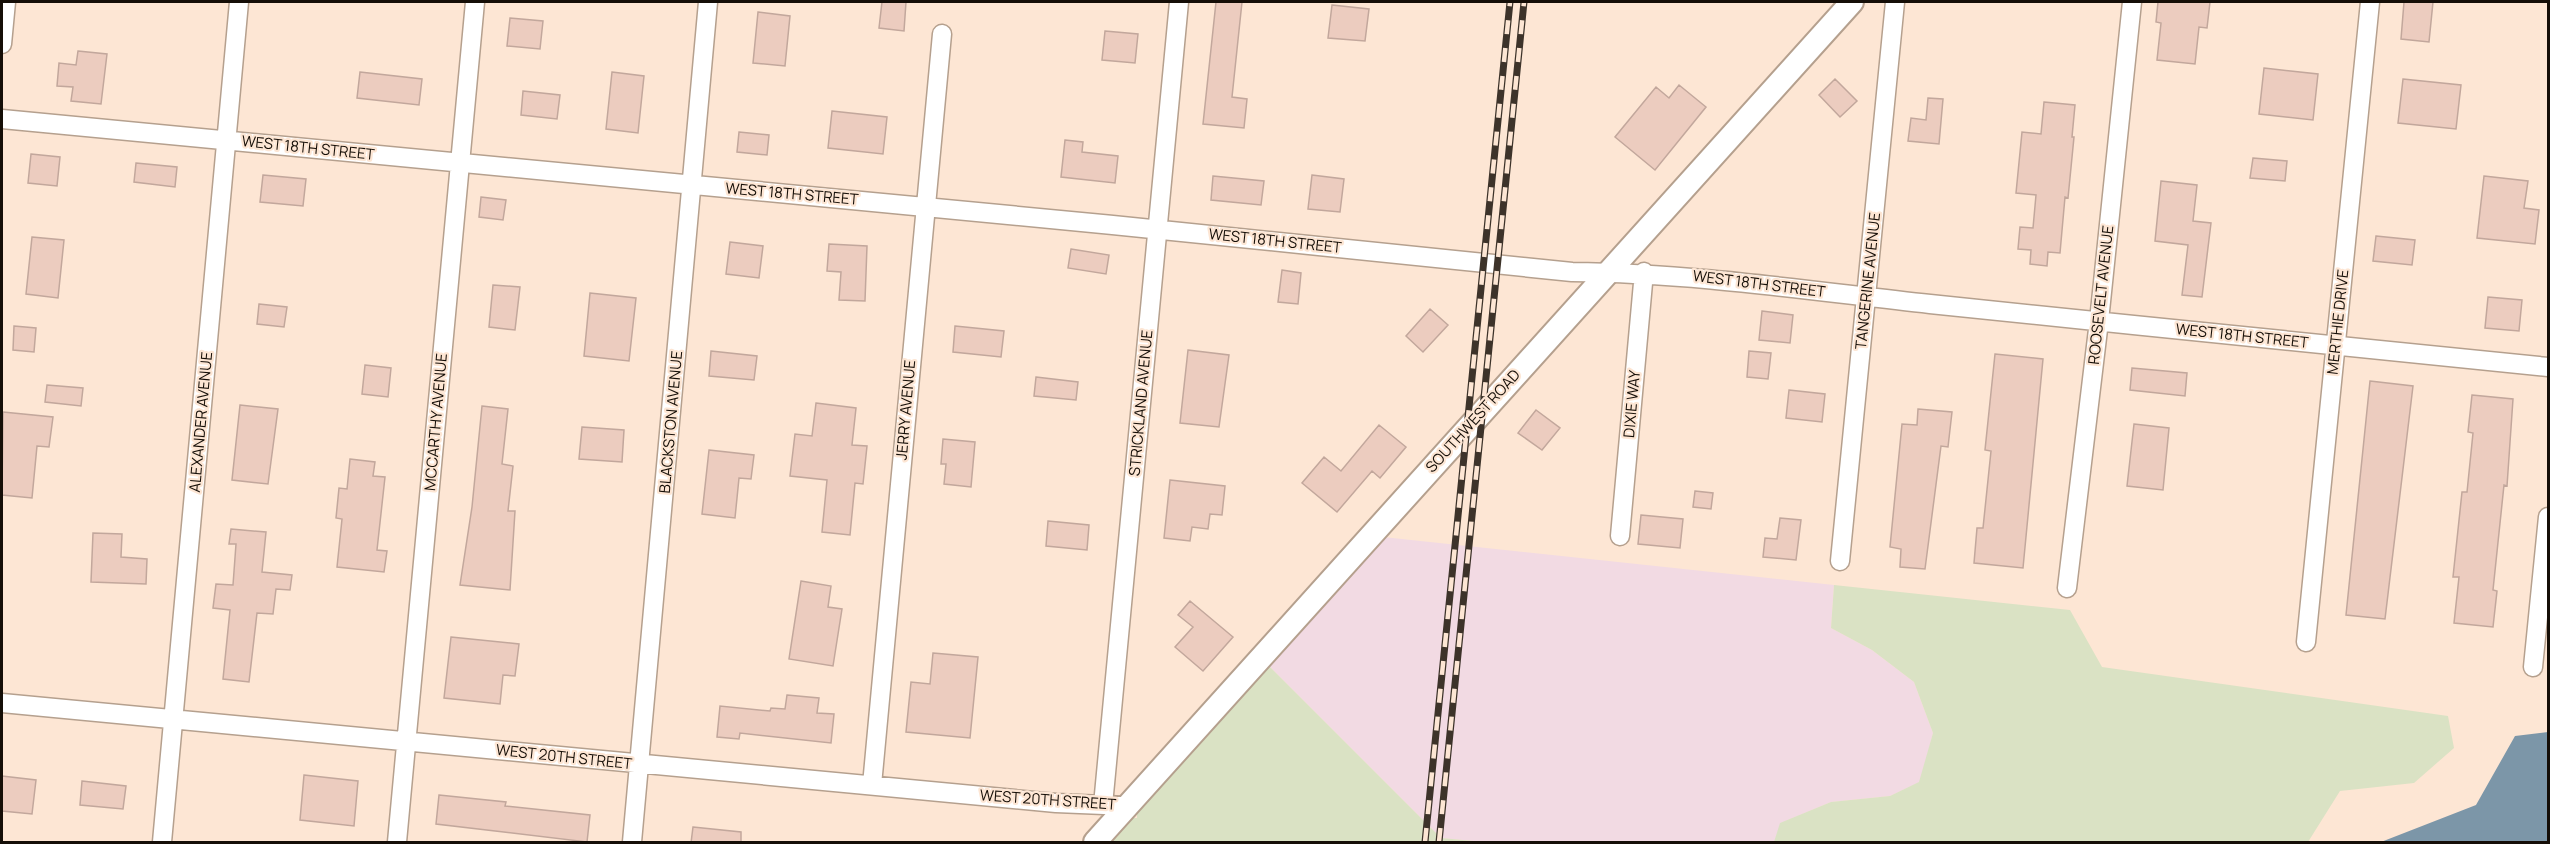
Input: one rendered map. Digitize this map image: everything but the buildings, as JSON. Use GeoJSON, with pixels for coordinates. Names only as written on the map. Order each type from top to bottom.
{"type":"FeatureCollection","features":[{"type":"Feature","properties":{"kind":"street"},"geometry":{"type":"LineString","coordinates":[[2,44],[6,2]]}},
{"type":"Feature","properties":{"kind":"street","name":"ALEXANDER AVENUE"},"geometry":{"type":"LineString","coordinates":[[162,843],[239,2]]}},
{"type":"Feature","properties":{"kind":"street","name":"MCCARTHY AVENUE"},"geometry":{"type":"LineString","coordinates":[[397,843],[475,2]]}},
{"type":"Feature","properties":{"kind":"street","name":"BLACKSTON AVENUE"},"geometry":{"type":"LineString","coordinates":[[632,843],[708,2]]}},
{"type":"Feature","properties":{"kind":"street","name":"STRICKLAND AVENUE"},"geometry":{"type":"LineString","coordinates":[[1103,805],[1179,2]]}},
{"type":"Feature","properties":{"kind":"street","name":"SOUTHWEST ROAD"},"geometry":{"type":"LineString","coordinates":[[1095,843],[1852,2]]}},
{"type":"Feature","properties":{"kind":"street","name":"TANGERINE AVENUE"},"geometry":{"type":"LineString","coordinates":[[1840,561],[1895,2]]}},
{"type":"Feature","properties":{"kind":"street","name":"ROOSEVELT AVENUE"},"geometry":{"type":"LineString","coordinates":[[2067,588],[2099,321],[2132,2]]}},
{"type":"Feature","properties":{"kind":"street","name":"MERTHIE DRIVE"},"geometry":{"type":"LineString","coordinates":[[2306,642],[2370,2]]}},
{"type":"Feature","properties":{"kind":"street","name":"JERRY AVENUE"},"geometry":{"type":"LineString","coordinates":[[872,785],[942,34]]}},
{"type":"Feature","properties":{"kind":"street","name":"WEST 18TH STREET"},"geometry":{"type":"LineString","coordinates":[[2,119],[693,186],[925,204],[1572,272],[1644,272],[2548,367]]}},
{"type":"Feature","properties":{"kind":"street","name":"DIXIE WAY"},"geometry":{"type":"LineString","coordinates":[[1620,536],[1644,272]]}},
{"type":"Feature","properties":{"kind":"street"},"geometry":{"type":"LineString","coordinates":[[2534,667],[2548,517]]}},
{"type":"Feature","properties":{"kind":"street","name":"WEST 20TH STREET"},"geometry":{"type":"LineString","coordinates":[[2,703],[406,740],[640,765],[1056,803],[1128,806]]}},
{"type":"Feature","properties":{"kind":"shaded area"},"geometry":{"type":"Polygon","coordinates":[[[1383,537],[1834,585],[1831,628],[1872,650],[1914,682],[1933,733],[1920,782],[1890,796],[1831,802],[1781,823],[1774,842],[1484,842],[1441,838],[1268,665],[1383,537]]]}},
{"type":"Feature","properties":{"kind":"green space"},"geometry":{"type":"Polygon","coordinates":[[[1834,585],[2070,610],[2102,667],[2448,716],[2454,748],[2414,783],[2340,791],[2308,842],[1774,842],[1780,823],[1831,802],[1890,796],[1919,782],[1933,733],[1914,682],[1872,650],[1831,628],[1834,585]]]}},
{"type":"Feature","properties":{"kind":"green space"},"geometry":{"type":"Polygon","coordinates":[[[1268,665],[1441,838],[1484,842],[1109,842],[1131,818],[1137,818],[1137,811],[1268,665]]]}},
{"type":"Feature","properties":{"kind":"water"},"geometry":{"type":"Polygon","coordinates":[[[2548,732],[2548,842],[2381,842],[2476,805],[2515,736],[2548,732]]]}},
{"type":"Feature","properties":{"kind":"railway"},"geometry":{"type":"LineString","coordinates":[[1425,842],[1510,2]]}},
{"type":"Feature","properties":{"kind":"railway"},"geometry":{"type":"LineString","coordinates":[[1439,842],[1524,2]]}}]}
